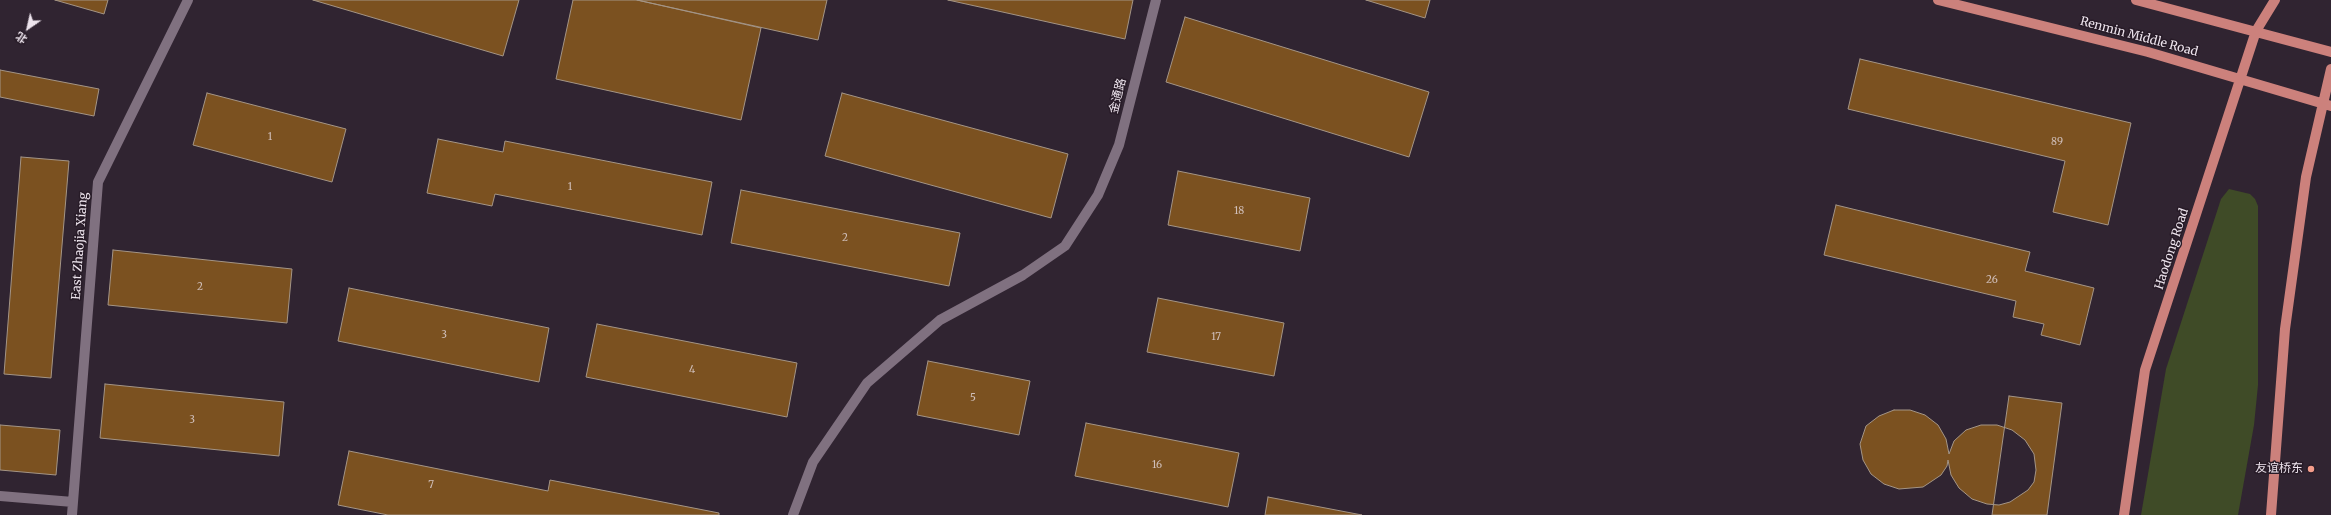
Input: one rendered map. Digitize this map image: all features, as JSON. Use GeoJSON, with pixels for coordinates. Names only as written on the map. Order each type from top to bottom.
{"type":"FeatureCollection","features":[{"type":"Feature","properties":{"kind":"main road","name":"Renmin Middle Road"},"geometry":{"type":"LineString","coordinates":[[1938,0],[2148,52],[2327,105]]}},
{"type":"Feature","properties":{"kind":"main road"},"geometry":{"type":"LineString","coordinates":[[2136,0],[2331,52]]}},
{"type":"Feature","properties":{"kind":"main road","name":"Haodong Road"},"geometry":{"type":"LineString","coordinates":[[2124,515],[2145,370],[2256,32],[2275,0]]}},
{"type":"Feature","properties":{"kind":"main road"},"geometry":{"type":"LineString","coordinates":[[2271,515],[2285,329],[2306,176],[2327,105],[2331,69]]}},
{"type":"Feature","properties":{"kind":"street","name":"East Zhaojia Xiang"},"geometry":{"type":"LineString","coordinates":[[72,515],[98,182],[188,0]]}},
{"type":"Feature","properties":{"kind":"street","name":"金通路"},"geometry":{"type":"LineString","coordinates":[[794,515],[813,462],[867,383],[940,320],[1023,275],[1065,246],[1098,195],[1119,145],[1156,0]]}},
{"type":"Feature","properties":{"kind":"street"},"geometry":{"type":"LineString","coordinates":[[0,496],[73,502]]}},
{"type":"Feature","properties":{"kind":"green space"},"geometry":{"type":"Polygon","coordinates":[[[2229,189],[2250,194],[2255,199],[2258,206],[2258,385],[2254,425],[2238,515],[2141,515],[2166,369],[2221,199],[2229,189]]]}},
{"type":"Feature","properties":{"kind":"building"},"geometry":{"type":"Polygon","coordinates":[[[55,0],[108,0],[104,14],[55,0]]]}},
{"type":"Feature","properties":{"kind":"building"},"geometry":{"type":"Polygon","coordinates":[[[313,0],[519,0],[503,56],[313,0]]]}},
{"type":"Feature","properties":{"kind":"building"},"geometry":{"type":"Polygon","coordinates":[[[573,0],[637,0],[761,28],[741,120],[556,79],[573,0]]]}},
{"type":"Feature","properties":{"kind":"building"},"geometry":{"type":"Polygon","coordinates":[[[637,0],[827,0],[818,40],[637,0]]]}},
{"type":"Feature","properties":{"kind":"building"},"geometry":{"type":"Polygon","coordinates":[[[948,0],[1133,0],[1125,39],[948,0]]]}},
{"type":"Feature","properties":{"kind":"building"},"geometry":{"type":"Polygon","coordinates":[[[1366,0],[1430,0],[1425,18],[1366,0]]]}},
{"type":"Feature","properties":{"kind":"building"},"geometry":{"type":"Polygon","coordinates":[[[1185,17],[1429,92],[1409,157],[1166,82],[1185,17]]]}},
{"type":"Feature","properties":{"kind":"building"},"geometry":{"type":"Polygon","coordinates":[[[1860,59],[2131,123],[2108,225],[2053,212],[2065,161],[1848,109],[1860,59]]]}},
{"type":"Feature","properties":{"kind":"building"},"geometry":{"type":"Polygon","coordinates":[[[0,70],[99,89],[94,116],[0,97],[0,70]]]}},
{"type":"Feature","properties":{"kind":"building"},"geometry":{"type":"Polygon","coordinates":[[[207,93],[346,129],[332,182],[193,145],[207,93]]]}},
{"type":"Feature","properties":{"kind":"building"},"geometry":{"type":"Polygon","coordinates":[[[842,93],[1068,154],[1051,218],[825,156],[842,93]]]}},
{"type":"Feature","properties":{"kind":"building"},"geometry":{"type":"Polygon","coordinates":[[[438,139],[503,152],[505,141],[712,182],[702,235],[495,194],[492,206],[427,193],[438,139]]]}},
{"type":"Feature","properties":{"kind":"building"},"geometry":{"type":"Polygon","coordinates":[[[21,157],[69,161],[51,378],[4,374],[21,157]]]}},
{"type":"Feature","properties":{"kind":"building"},"geometry":{"type":"Polygon","coordinates":[[[1178,171],[1310,198],[1300,251],[1168,225],[1178,171]]]}},
{"type":"Feature","properties":{"kind":"building"},"geometry":{"type":"Polygon","coordinates":[[[741,190],[960,233],[949,286],[731,243],[741,190]]]}},
{"type":"Feature","properties":{"kind":"building"},"geometry":{"type":"Polygon","coordinates":[[[1836,205],[2030,252],[2025,271],[2094,288],[2080,345],[2041,335],[2044,324],[2013,317],[2016,301],[1824,255],[1836,205]]]}},
{"type":"Feature","properties":{"kind":"building"},"geometry":{"type":"Polygon","coordinates":[[[113,250],[292,269],[287,323],[108,305],[113,250]]]}},
{"type":"Feature","properties":{"kind":"building"},"geometry":{"type":"Polygon","coordinates":[[[349,288],[549,328],[539,382],[338,341],[349,288]]]}},
{"type":"Feature","properties":{"kind":"building"},"geometry":{"type":"Polygon","coordinates":[[[1158,298],[1284,323],[1274,376],[1147,352],[1158,298]]]}},
{"type":"Feature","properties":{"kind":"building"},"geometry":{"type":"Polygon","coordinates":[[[597,324],[797,363],[787,417],[586,377],[597,324]]]}},
{"type":"Feature","properties":{"kind":"building"},"geometry":{"type":"Polygon","coordinates":[[[928,361],[1030,381],[1019,435],[917,415],[928,361]]]}},
{"type":"Feature","properties":{"kind":"building"},"geometry":{"type":"Polygon","coordinates":[[[105,384],[284,402],[279,456],[100,438],[105,384]]]}},
{"type":"Feature","properties":{"kind":"building"},"geometry":{"type":"Polygon","coordinates":[[[2009,396],[2062,403],[2047,515],[1992,515],[2009,396]]]}},
{"type":"Feature","properties":{"kind":"building"},"geometry":{"type":"Polygon","coordinates":[[[1894,410],[1910,410],[1925,415],[1938,425],[1946,439],[1949,454],[1954,441],[1966,430],[1981,425],[1997,425],[2012,430],[2025,440],[2034,454],[2036,470],[2034,482],[2028,490],[2010,502],[1999,505],[1987,504],[1972,499],[1959,488],[1951,475],[1948,460],[1947,466],[1941,475],[1923,487],[1899,489],[1884,484],[1871,474],[1863,460],[1860,444],[1866,426],[1879,416],[1894,410]]]}},
{"type":"Feature","properties":{"kind":"building"},"geometry":{"type":"Polygon","coordinates":[[[1086,423],[1239,453],[1228,507],[1075,476],[1086,423]]]}},
{"type":"Feature","properties":{"kind":"building"},"geometry":{"type":"Polygon","coordinates":[[[0,425],[60,430],[56,475],[0,470],[0,425]]]}},
{"type":"Feature","properties":{"kind":"building"},"geometry":{"type":"Polygon","coordinates":[[[349,451],[548,491],[550,480],[719,513],[719,515],[388,515],[338,505],[349,451]]]}},
{"type":"Feature","properties":{"kind":"building"},"geometry":{"type":"Polygon","coordinates":[[[1268,497],[1362,515],[1265,515],[1268,497]]]}},
{"type":"Feature","properties":{"kind":"place","name":"友谊桥东"},"geometry":{"type":"Point","coordinates":[2311,469]}}]}
